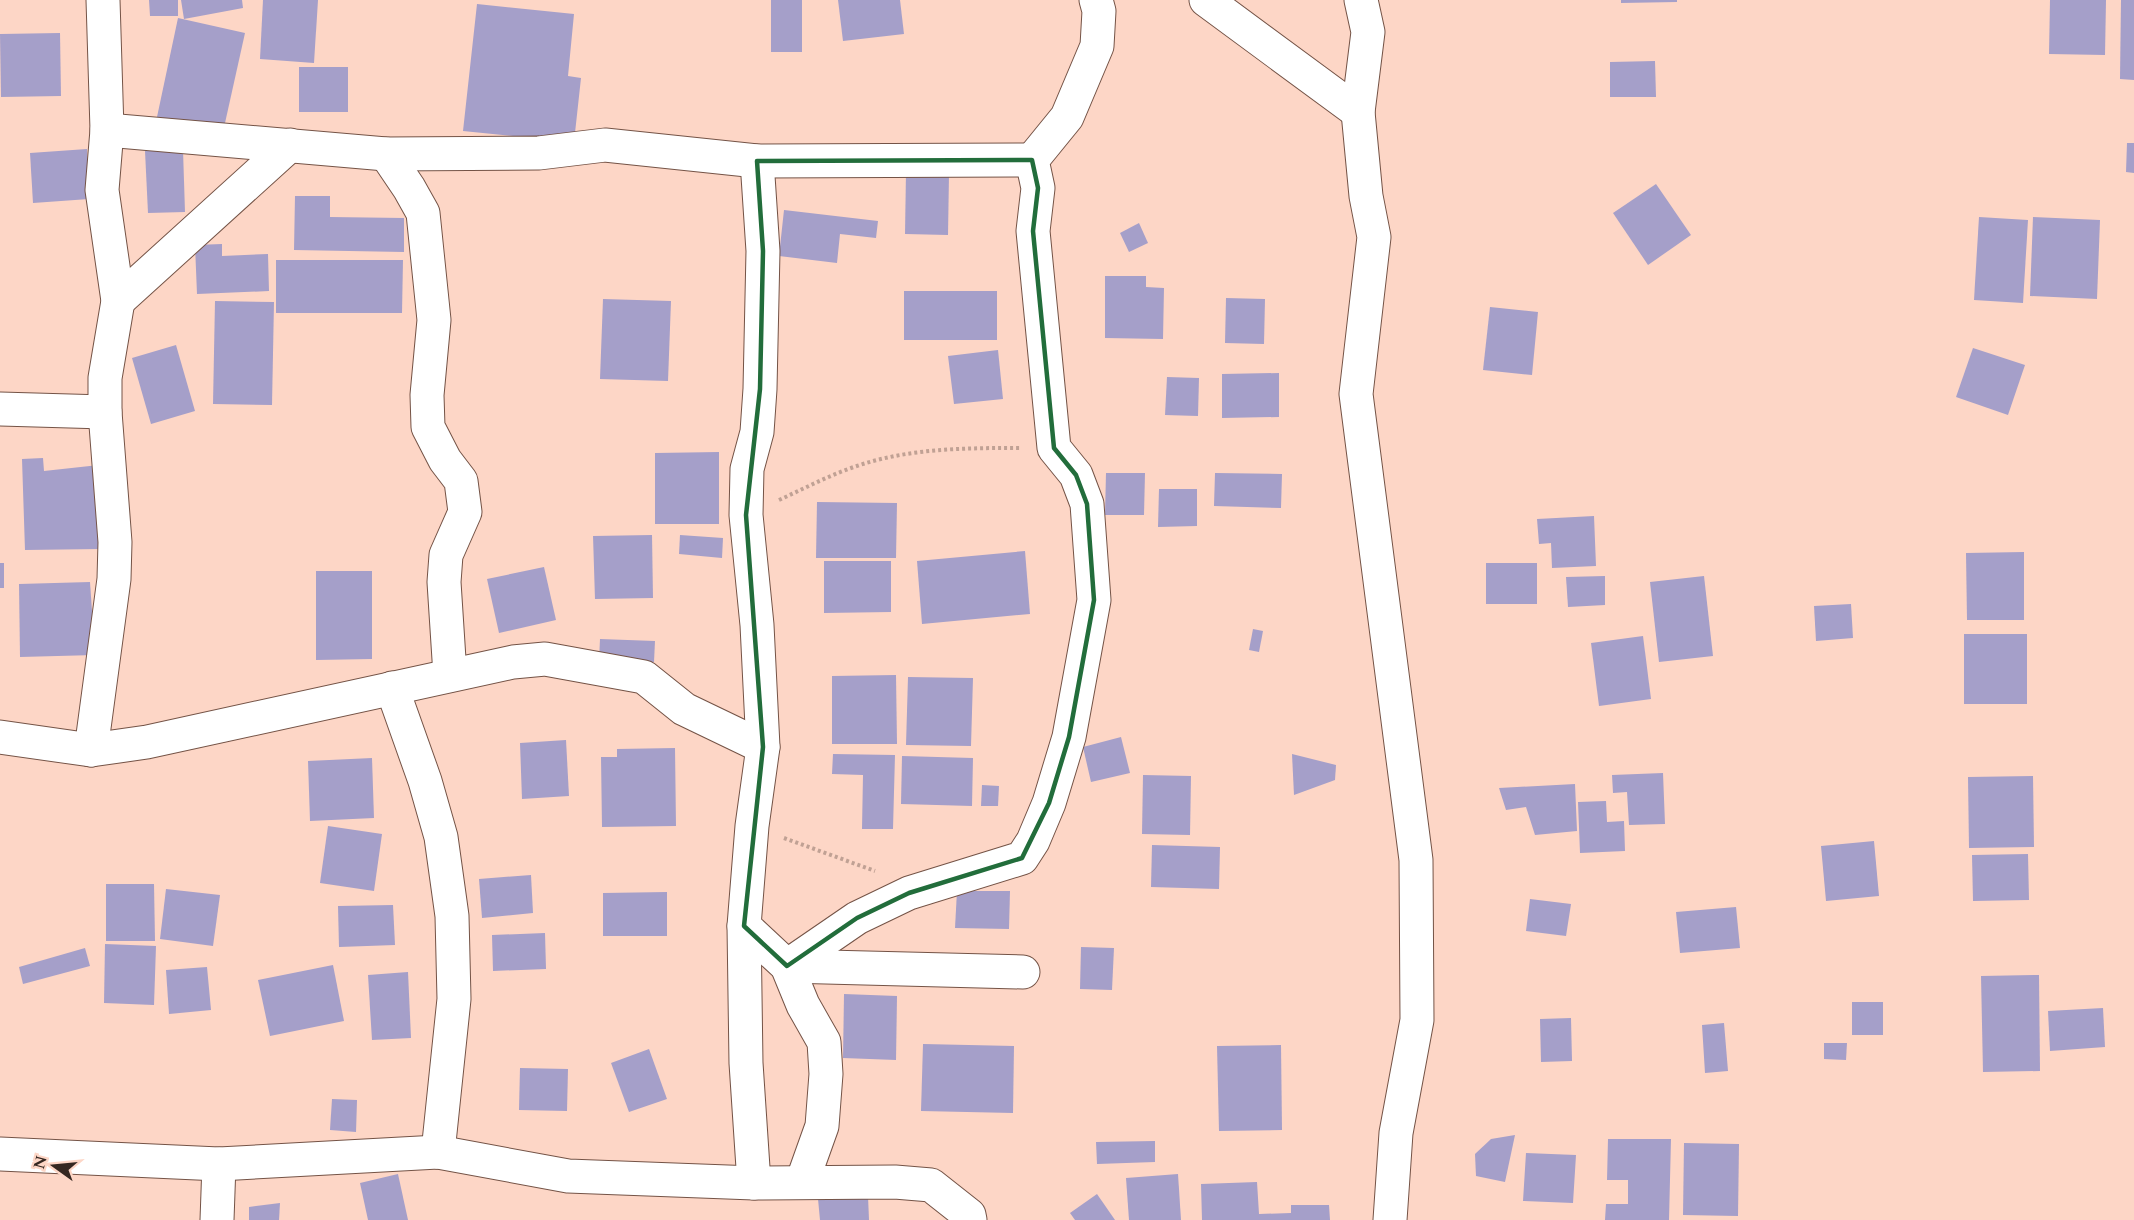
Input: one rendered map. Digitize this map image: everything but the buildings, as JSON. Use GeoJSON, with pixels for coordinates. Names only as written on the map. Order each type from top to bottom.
{"type":"FeatureCollection","features":[{"type":"Feature","properties":{"kind":"street"},"geometry":{"type":"LineString","coordinates":[[91,750],[114,579],[115,542],[105,412],[107,366],[118,301],[102,190],[107,130],[103,0]]}},
{"type":"Feature","properties":{"kind":"street"},"geometry":{"type":"LineString","coordinates":[[1032,160],[1067,117],[1097,46],[1099,11],[1096,0]]}},
{"type":"Feature","properties":{"kind":"street"},"geometry":{"type":"LineString","coordinates":[[1206,0],[1358,112]]}},
{"type":"Feature","properties":{"kind":"street"},"geometry":{"type":"LineString","coordinates":[[1361,0],[1368,32],[1358,112],[1366,196],[1374,237],[1356,394],[1416,860],[1417,1020],[1396,1133],[1390,1220]]}},
{"type":"Feature","properties":{"kind":"street"},"geometry":{"type":"LineString","coordinates":[[107,130],[386,154],[539,153],[606,145],[757,160],[1032,160]]}},
{"type":"Feature","properties":{"kind":"street"},"geometry":{"type":"LineString","coordinates":[[118,301],[290,145]]}},
{"type":"Feature","properties":{"kind":"street"},"geometry":{"type":"LineString","coordinates":[[386,154],[423,213],[434,320],[427,395],[428,427],[445,460],[461,481],[465,512],[446,555],[444,582],[450,675]]}},
{"type":"Feature","properties":{"kind":"street"},"geometry":{"type":"LineString","coordinates":[[754,1183],[746,1063],[744,926],[752,826],[763,747],[757,625],[746,515],[747,470],[757,432],[760,389],[763,251],[757,160]]}},
{"type":"Feature","properties":{"kind":"street"},"geometry":{"type":"LineString","coordinates":[[787,966],[857,918],[909,893],[1022,858],[1033,841],[1049,803],[1069,737],[1094,600],[1087,504],[1076,475],[1054,448],[1033,231],[1038,188],[1032,160]]}},
{"type":"Feature","properties":{"kind":"street"},"geometry":{"type":"LineString","coordinates":[[0,409],[105,412]]}},
{"type":"Feature","properties":{"kind":"street"},"geometry":{"type":"LineString","coordinates":[[0,737],[91,750],[147,742],[450,675],[545,658],[644,677],[684,709],[763,747]]}},
{"type":"Feature","properties":{"kind":"street"},"geometry":{"type":"LineString","coordinates":[[392,688],[426,781],[441,837],[452,916],[454,999],[438,1152]]}},
{"type":"Feature","properties":{"kind":"street"},"geometry":{"type":"LineString","coordinates":[[744,926],[787,966],[802,1005],[824,1042],[826,1074],[822,1126],[802,1182]]}},
{"type":"Feature","properties":{"kind":"street"},"geometry":{"type":"LineString","coordinates":[[787,966],[1023,972]]}},
{"type":"Feature","properties":{"kind":"street"},"geometry":{"type":"LineString","coordinates":[[0,1154],[219,1164],[438,1152],[568,1176],[754,1183],[895,1182],[931,1185],[969,1215],[970,1220]]}},
{"type":"Feature","properties":{"kind":"street"},"geometry":{"type":"LineString","coordinates":[[216,1220],[219,1164]]}},
{"type":"Feature","properties":{"kind":"path"},"geometry":{"type":"LineString","coordinates":[[746,515],[852,467],[900,454],[947,448],[1054,448]]}},
{"type":"Feature","properties":{"kind":"path"},"geometry":{"type":"LineString","coordinates":[[752,826],[875,871],[909,893]]}},
{"type":"Feature","properties":{"kind":"highlighted area"},"geometry":{"type":"Polygon","coordinates":[[[1032,160],[1038,188],[1033,231],[1054,448],[1076,475],[1087,504],[1094,600],[1069,737],[1049,803],[1022,858],[909,893],[857,918],[787,966],[744,926],[763,747],[746,515],[760,389],[763,251],[757,161],[1032,160]]]}}]}
